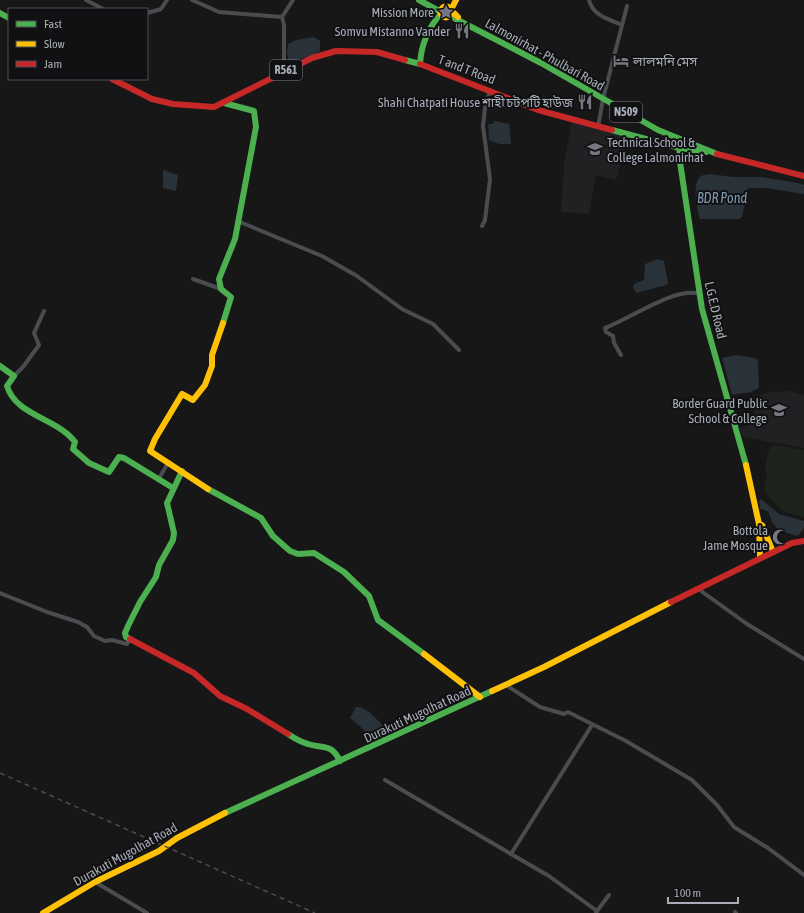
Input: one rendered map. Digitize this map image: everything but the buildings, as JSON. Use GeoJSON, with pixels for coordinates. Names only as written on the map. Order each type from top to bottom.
{"type":"FeatureCollection","features":[{"type":"Feature","properties":{"kind":"main road"},"geometry":{"type":"LineString","coordinates":[[419,0],[442,11]]}},
{"type":"Feature","properties":{"kind":"main road"},"geometry":{"type":"LineString","coordinates":[[420,64],[420,58],[426,39],[436,18],[450,0]]}},
{"type":"Feature","properties":{"kind":"main road"},"geometry":{"type":"LineString","coordinates":[[451,13],[456,0]]}},
{"type":"Feature","properties":{"kind":"main road","name":"N509"},"geometry":{"type":"LineString","coordinates":[[448,7],[451,13],[446,18],[442,11],[448,7]]}},
{"type":"Feature","properties":{"kind":"main road","name":"Lalmonirhat - Phulbari Road"},"geometry":{"type":"LineString","coordinates":[[451,13],[658,130],[715,154]]}},
{"type":"Feature","properties":{"kind":"main road","name":"T and T Road"},"geometry":{"type":"LineString","coordinates":[[284,71],[312,58],[336,51],[352,50],[377,52],[420,64],[490,90],[538,110],[680,148],[715,154]]}},
{"type":"Feature","properties":{"kind":"main road","name":"R561"},"geometry":{"type":"LineString","coordinates":[[114,80],[152,99],[173,104],[214,107],[284,71]]}},
{"type":"Feature","properties":{"kind":"main road"},"geometry":{"type":"LineString","coordinates":[[224,103],[254,111],[256,120],[255,143],[235,244],[219,279],[221,289],[231,297],[212,355],[212,366],[204,385],[192,400],[182,394],[155,439],[150,451],[220,497],[262,518],[272,536],[290,551],[298,554],[314,553],[344,572],[369,596],[374,605],[378,620],[480,697]]}},
{"type":"Feature","properties":{"kind":"main road","name":"L.G.E.D Road"},"geometry":{"type":"LineString","coordinates":[[679,139],[681,169],[705,324],[711,336],[730,411],[744,454],[758,524]]}},
{"type":"Feature","properties":{"kind":"main road","name":"N509"},"geometry":{"type":"LineString","coordinates":[[715,154],[804,176]]}},
{"type":"Feature","properties":{"kind":"main road"},"geometry":{"type":"LineString","coordinates":[[0,366],[14,376],[7,386],[10,398],[19,405],[68,432],[75,442],[73,449],[75,453],[103,471],[109,472],[119,456],[173,488]]}},
{"type":"Feature","properties":{"kind":"main road"},"geometry":{"type":"LineString","coordinates":[[182,471],[167,503],[174,533],[173,540],[159,565],[156,577],[140,602],[125,633],[126,637],[194,673],[220,696],[247,709],[294,737],[308,744],[328,747],[336,753],[340,761]]}},
{"type":"Feature","properties":{"kind":"main road"},"geometry":{"type":"LineString","coordinates":[[758,524],[762,525],[772,552]]}},
{"type":"Feature","properties":{"kind":"main road"},"geometry":{"type":"LineString","coordinates":[[758,524],[760,558]]}},
{"type":"Feature","properties":{"kind":"main road","name":"Durakuti Mugolhat Road"},"geometry":{"type":"LineString","coordinates":[[43,913],[95,882],[159,851],[177,838],[211,820],[506,685],[697,588],[772,552],[792,543],[804,541]]}},
{"type":"Feature","properties":{"kind":"street"},"geometry":{"type":"LineString","coordinates":[[86,0],[101,8]]}},
{"type":"Feature","properties":{"kind":"street"},"geometry":{"type":"LineString","coordinates":[[148,13],[161,9],[167,0]]}},
{"type":"Feature","properties":{"kind":"street"},"geometry":{"type":"LineString","coordinates":[[192,0],[219,12],[282,17]]}},
{"type":"Feature","properties":{"kind":"street"},"geometry":{"type":"LineString","coordinates":[[284,71],[284,25],[282,17],[293,0]]}},
{"type":"Feature","properties":{"kind":"street"},"geometry":{"type":"LineString","coordinates":[[589,0],[591,7],[597,14],[622,25]]}},
{"type":"Feature","properties":{"kind":"street"},"geometry":{"type":"LineString","coordinates":[[598,127],[603,99],[627,6]]}},
{"type":"Feature","properties":{"kind":"street"},"geometry":{"type":"LineString","coordinates":[[482,226],[485,220],[490,179],[483,126],[485,108],[490,90]]}},
{"type":"Feature","properties":{"kind":"street"},"geometry":{"type":"LineString","coordinates":[[240,222],[322,256],[357,276],[402,309],[432,324],[459,350]]}},
{"type":"Feature","properties":{"kind":"street"},"geometry":{"type":"LineString","coordinates":[[193,279],[221,289]]}},
{"type":"Feature","properties":{"kind":"street"},"geometry":{"type":"LineString","coordinates":[[621,355],[614,343],[613,336],[606,332],[605,328],[669,297],[682,294],[700,294]]}},
{"type":"Feature","properties":{"kind":"street"},"geometry":{"type":"LineString","coordinates":[[14,376],[23,367],[39,345],[34,333],[44,311]]}},
{"type":"Feature","properties":{"kind":"street"},"geometry":{"type":"LineString","coordinates":[[158,480],[168,463]]}},
{"type":"Feature","properties":{"kind":"street"},"geometry":{"type":"LineString","coordinates":[[697,588],[747,624],[804,659]]}},
{"type":"Feature","properties":{"kind":"street"},"geometry":{"type":"LineString","coordinates":[[0,593],[41,610],[78,622],[87,627],[94,636],[105,641],[112,640],[126,644],[130,639]]}},
{"type":"Feature","properties":{"kind":"street"},"geometry":{"type":"LineString","coordinates":[[506,685],[540,706],[564,714],[568,712],[626,741],[692,780],[717,806],[734,827],[768,848],[804,875]]}},
{"type":"Feature","properties":{"kind":"street"},"geometry":{"type":"LineString","coordinates":[[511,854],[543,806],[592,725]]}},
{"type":"Feature","properties":{"kind":"street"},"geometry":{"type":"LineString","coordinates":[[385,780],[549,876],[596,912],[609,895]]}},
{"type":"Feature","properties":{"kind":"street"},"geometry":{"type":"LineString","coordinates":[[95,882],[147,913]]}},
{"type":"Feature","properties":{"kind":"shaded area","name":"Technical School & College Lalmonirhat"},"geometry":{"type":"Polygon","coordinates":[[[572,120],[628,134],[616,180],[596,175],[589,214],[561,212],[564,165],[572,120]]]}},
{"type":"Feature","properties":{"kind":"shaded area","name":"Border Guard Public School & College"},"geometry":{"type":"Polygon","coordinates":[[[790,391],[804,395],[804,448],[743,437],[740,428],[755,423],[753,397],[771,392],[790,391]]]}},
{"type":"Feature","properties":{"kind":"shaded area"},"geometry":{"type":"Polygon","coordinates":[[[775,445],[804,450],[804,517],[786,512],[776,505],[764,490],[767,477],[765,466],[769,449],[775,445]]]}},
{"type":"Feature","properties":{"kind":"water"},"geometry":{"type":"Polygon","coordinates":[[[314,37],[320,41],[320,51],[311,56],[289,62],[287,52],[288,44],[296,40],[314,37]]]}},
{"type":"Feature","properties":{"kind":"water"},"geometry":{"type":"Polygon","coordinates":[[[494,121],[509,124],[511,144],[499,144],[489,140],[488,124],[493,124],[494,121]]]}},
{"type":"Feature","properties":{"kind":"water"},"geometry":{"type":"Polygon","coordinates":[[[163,170],[178,175],[176,191],[163,188],[163,170]]]}},
{"type":"Feature","properties":{"kind":"water","name":"BDR Pond"},"geometry":{"type":"Polygon","coordinates":[[[709,174],[733,177],[761,177],[798,183],[804,185],[804,194],[766,188],[748,188],[742,217],[739,219],[700,219],[696,199],[696,188],[699,178],[709,174]]]}},
{"type":"Feature","properties":{"kind":"water"},"geometry":{"type":"Polygon","coordinates":[[[657,259],[664,261],[668,283],[666,285],[636,293],[633,287],[634,284],[644,280],[645,264],[657,259]]]}},
{"type":"Feature","properties":{"kind":"water"},"geometry":{"type":"Polygon","coordinates":[[[736,355],[755,358],[758,361],[759,388],[751,392],[732,395],[722,358],[736,355]]]}},
{"type":"Feature","properties":{"kind":"water"},"geometry":{"type":"Polygon","coordinates":[[[761,499],[779,514],[804,521],[804,528],[798,536],[782,531],[774,525],[769,513],[760,509],[759,501],[761,499]]]}},
{"type":"Feature","properties":{"kind":"water"},"geometry":{"type":"Polygon","coordinates":[[[356,707],[365,709],[374,716],[389,731],[387,736],[372,741],[362,728],[350,718],[356,707]]]}},
{"type":"Feature","properties":{"kind":"railway"},"geometry":{"type":"LineString","coordinates":[[0,773],[315,913]]}},
{"type":"Feature","properties":{"kind":"traffic: fast"},"geometry":{"type":"LineString","coordinates":[[419,0],[441,12]]}},
{"type":"Feature","properties":{"kind":"traffic: fast"},"geometry":{"type":"LineString","coordinates":[[0,13],[8,17]]}},
{"type":"Feature","properties":{"kind":"traffic: fast"},"geometry":{"type":"LineString","coordinates":[[405,60],[420,64],[426,37],[432,25],[441,14]]}},
{"type":"Feature","properties":{"kind":"traffic: fast"},"geometry":{"type":"LineString","coordinates":[[450,16],[541,63],[658,130],[717,154]]}},
{"type":"Feature","properties":{"kind":"traffic: fast"},"geometry":{"type":"LineString","coordinates":[[223,323],[231,297],[221,289],[219,279],[235,239],[256,127],[254,111],[224,103]]}},
{"type":"Feature","properties":{"kind":"traffic: fast"},"geometry":{"type":"LineString","coordinates":[[612,130],[680,148],[706,152]]}},
{"type":"Feature","properties":{"kind":"traffic: fast"},"geometry":{"type":"LineString","coordinates":[[679,139],[680,162],[702,309],[746,465]]}},
{"type":"Feature","properties":{"kind":"traffic: fast"},"geometry":{"type":"LineString","coordinates":[[0,366],[14,376],[7,386],[12,396],[19,404],[67,434],[75,442],[73,449],[89,463],[109,472],[119,457],[124,458],[173,488]]}},
{"type":"Feature","properties":{"kind":"traffic: fast"},"geometry":{"type":"LineString","coordinates":[[130,639],[126,637],[125,633],[128,626],[140,602],[156,577],[159,565],[173,540],[174,533],[167,503],[182,471]]}},
{"type":"Feature","properties":{"kind":"traffic: fast"},"geometry":{"type":"LineString","coordinates":[[208,489],[261,518],[273,536],[290,551],[298,554],[314,553],[344,572],[369,596],[378,620],[424,654]]}},
{"type":"Feature","properties":{"kind":"traffic: fast"},"geometry":{"type":"LineString","coordinates":[[225,813],[492,691]]}},
{"type":"Feature","properties":{"kind":"traffic: fast"},"geometry":{"type":"LineString","coordinates":[[288,734],[305,743],[330,749],[337,755],[340,761]]}},
{"type":"Feature","properties":{"kind":"traffic: slow"},"geometry":{"type":"LineString","coordinates":[[456,0],[451,10],[458,17]]}},
{"type":"Feature","properties":{"kind":"traffic: slow"},"geometry":{"type":"LineString","coordinates":[[446,6],[450,8],[452,12],[450,16],[446,18],[442,16],[440,12],[442,8],[446,6]]}},
{"type":"Feature","properties":{"kind":"traffic: slow"},"geometry":{"type":"LineString","coordinates":[[208,489],[150,451],[155,439],[182,394],[193,400],[205,385],[212,366],[212,355],[223,323]]}},
{"type":"Feature","properties":{"kind":"traffic: slow"},"geometry":{"type":"LineString","coordinates":[[746,465],[759,524],[760,558]]}},
{"type":"Feature","properties":{"kind":"traffic: slow"},"geometry":{"type":"LineString","coordinates":[[759,524],[762,525],[773,552]]}},
{"type":"Feature","properties":{"kind":"traffic: slow"},"geometry":{"type":"LineString","coordinates":[[492,691],[544,667],[671,602]]}},
{"type":"Feature","properties":{"kind":"traffic: slow"},"geometry":{"type":"LineString","coordinates":[[424,654],[480,697]]}},
{"type":"Feature","properties":{"kind":"traffic: slow"},"geometry":{"type":"LineString","coordinates":[[43,913],[95,882],[159,851],[177,838],[225,813]]}},
{"type":"Feature","properties":{"kind":"traffic: jam"},"geometry":{"type":"LineString","coordinates":[[114,80],[152,99],[173,104],[214,107],[312,58],[336,51],[377,52],[405,60]]}},
{"type":"Feature","properties":{"kind":"traffic: jam"},"geometry":{"type":"LineString","coordinates":[[420,64],[538,110],[612,130]]}},
{"type":"Feature","properties":{"kind":"traffic: jam"},"geometry":{"type":"LineString","coordinates":[[717,154],[804,176]]}},
{"type":"Feature","properties":{"kind":"traffic: jam"},"geometry":{"type":"LineString","coordinates":[[671,602],[792,543],[804,541]]}},
{"type":"Feature","properties":{"kind":"traffic: jam"},"geometry":{"type":"LineString","coordinates":[[130,639],[194,673],[220,696],[247,709],[288,734]]}},
{"type":"Feature","properties":{"kind":"place","name":"Mission More"},"geometry":{"type":"Point","coordinates":[446,12]}},
{"type":"Feature","properties":{"kind":"place","name":"Somvu Mistanno Vander"},"geometry":{"type":"Point","coordinates":[462,31]}},
{"type":"Feature","properties":{"kind":"place","name":"লালমনি মেস"},"geometry":{"type":"Point","coordinates":[621,61]}},
{"type":"Feature","properties":{"kind":"place","name":"Shahi Chatpati House শাহী চটপটি হাউজ"},"geometry":{"type":"Point","coordinates":[585,102]}},
{"type":"Feature","properties":{"kind":"place","name":"Technical School & College Lalmonirhat"},"geometry":{"type":"Point","coordinates":[595,149]}},
{"type":"Feature","properties":{"kind":"place","name":"Border Guard Public School & College"},"geometry":{"type":"Point","coordinates":[779,410]}},
{"type":"Feature","properties":{"kind":"place","name":"Bottola Jame Mosque"},"geometry":{"type":"Point","coordinates":[780,537]}}]}
